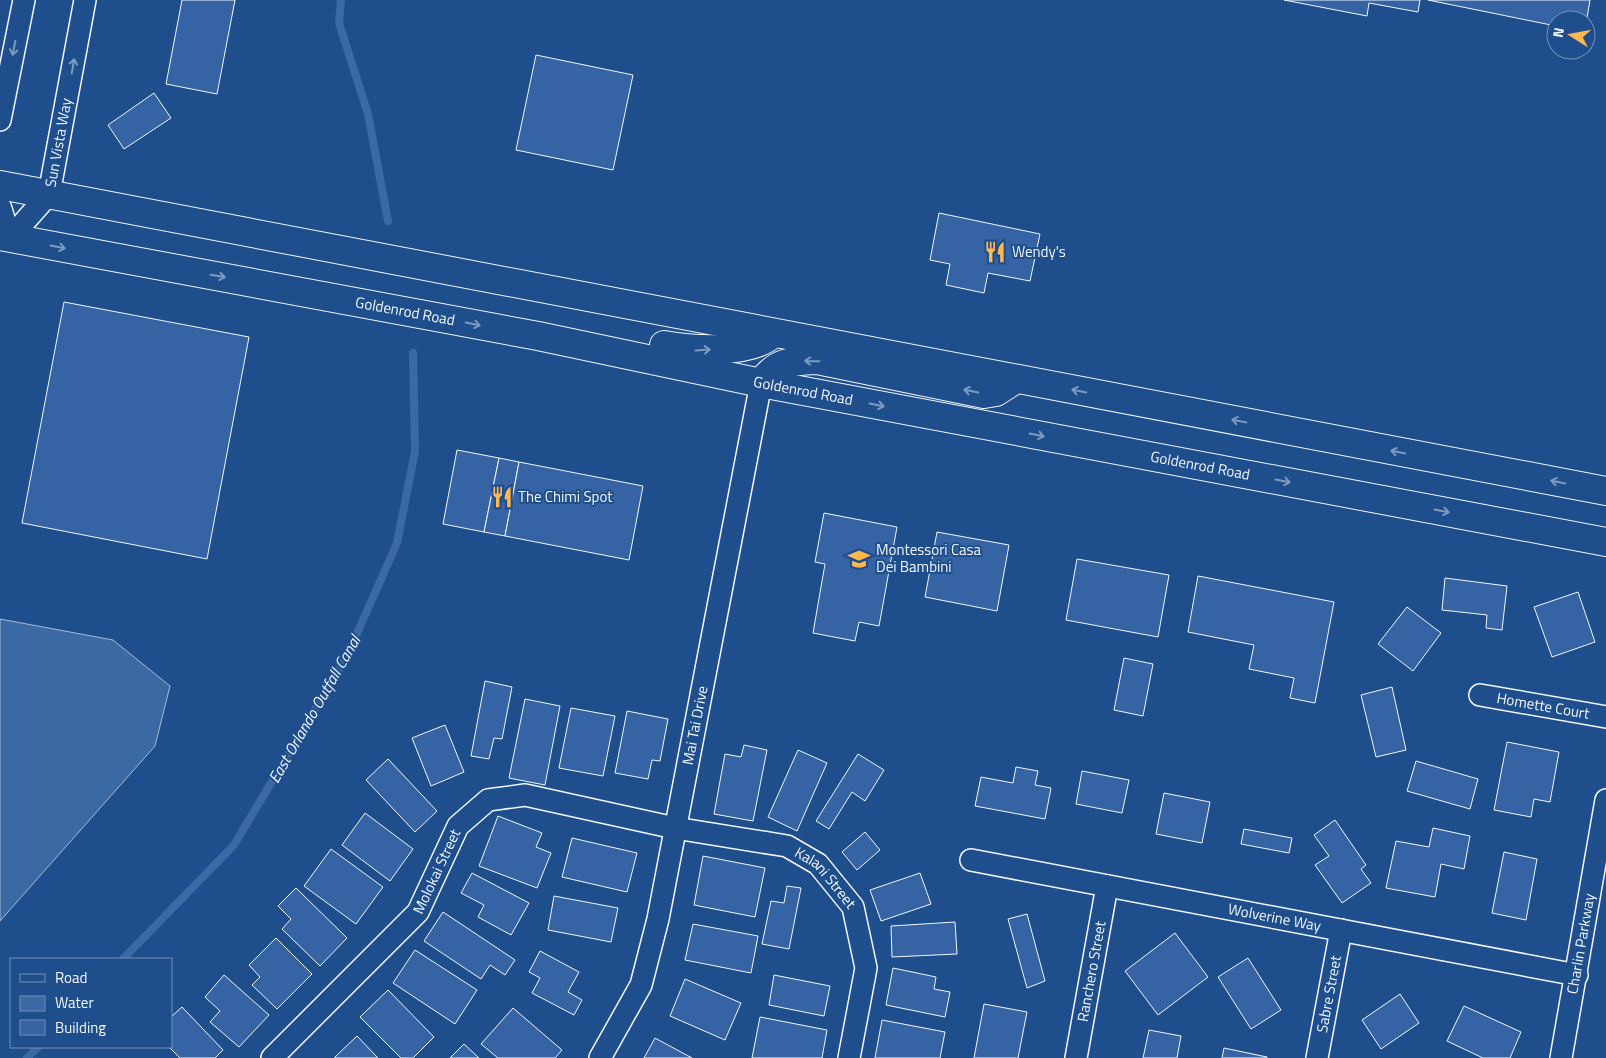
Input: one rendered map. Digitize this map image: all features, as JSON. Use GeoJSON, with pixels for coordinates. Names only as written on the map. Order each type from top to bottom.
{"type":"FeatureCollection","features":[{"type":"Feature","properties":{"kind":"main road"},"geometry":{"type":"LineString","coordinates":[[0,184],[1606,491]]}},
{"type":"Feature","properties":{"kind":"main road","name":"Goldenrod Road"},"geometry":{"type":"LineString","coordinates":[[5,237],[538,336],[761,383],[1606,542]]}},
{"type":"Feature","properties":{"kind":"main road"},"geometry":{"type":"LineString","coordinates":[[538,336],[549,326],[561,327],[694,351],[743,346],[768,339],[773,333]]}},
{"type":"Feature","properties":{"kind":"main road"},"geometry":{"type":"LineString","coordinates":[[761,383],[772,368],[792,361],[817,360],[984,394],[996,392],[1016,379]]}},
{"type":"Feature","properties":{"kind":"street"},"geometry":{"type":"LineString","coordinates":[[0,120],[24,0]]}},
{"type":"Feature","properties":{"kind":"street","name":"Sun Vista Way"},"geometry":{"type":"LineString","coordinates":[[5,237],[49,194],[85,0]]}},
{"type":"Feature","properties":{"kind":"street"},"geometry":{"type":"LineString","coordinates":[[0,206],[5,237]]}},
{"type":"Feature","properties":{"kind":"street","name":"Mai Tai Drive"},"geometry":{"type":"LineString","coordinates":[[600,1058],[641,985],[658,920],[761,383]]}},
{"type":"Feature","properties":{"kind":"street","name":"Homette Court"},"geometry":{"type":"LineString","coordinates":[[1480,695],[1606,717]]}},
{"type":"Feature","properties":{"kind":"street","name":"Molokai Street"},"geometry":{"type":"LineString","coordinates":[[272,1058],[418,912],[458,826],[488,800],[525,795],[675,828]]}},
{"type":"Feature","properties":{"kind":"street","name":"Charlin Parkway"},"geometry":{"type":"LineString","coordinates":[[1561,1058],[1606,800]]}},
{"type":"Feature","properties":{"kind":"street","name":"Kalani Street"},"geometry":{"type":"LineString","coordinates":[[675,828],[787,846],[818,864],[853,907],[866,968],[849,1058]]}},
{"type":"Feature","properties":{"kind":"street","name":"Wolverine Way"},"geometry":{"type":"LineString","coordinates":[[971,860],[1576,975]]}},
{"type":"Feature","properties":{"kind":"street","name":"Ranchero Street"},"geometry":{"type":"LineString","coordinates":[[1076,1058],[1107,886]]}},
{"type":"Feature","properties":{"kind":"street","name":"Sabre Street"},"geometry":{"type":"LineString","coordinates":[[1317,1058],[1341,930]]}},
{"type":"Feature","properties":{"kind":"water"},"geometry":{"type":"Polygon","coordinates":[[[0,619],[113,640],[170,686],[155,746],[0,921],[0,619]]]}},
{"type":"Feature","properties":{"kind":"building"},"geometry":{"type":"Polygon","coordinates":[[[182,0],[235,0],[217,94],[166,84],[182,0]]]}},
{"type":"Feature","properties":{"kind":"building"},"geometry":{"type":"Polygon","coordinates":[[[1284,0],[1420,0],[1418,12],[1369,3],[1367,16],[1284,0]]]}},
{"type":"Feature","properties":{"kind":"building"},"geometry":{"type":"Polygon","coordinates":[[[1428,0],[1590,0],[1588,10],[1546,10],[1546,24],[1428,0]]]}},
{"type":"Feature","properties":{"kind":"building"},"geometry":{"type":"Polygon","coordinates":[[[536,55],[633,75],[613,170],[516,150],[536,55]]]}},
{"type":"Feature","properties":{"kind":"building"},"geometry":{"type":"Polygon","coordinates":[[[154,93],[171,118],[124,149],[108,125],[154,93]]]}},
{"type":"Feature","properties":{"kind":"building"},"geometry":{"type":"Polygon","coordinates":[[[939,213],[1040,234],[1030,281],[988,273],[984,293],[946,285],[950,264],[930,260],[939,213]]]}},
{"type":"Feature","properties":{"kind":"building"},"geometry":{"type":"Polygon","coordinates":[[[64,302],[249,337],[207,559],[22,523],[64,302]]]}},
{"type":"Feature","properties":{"kind":"building"},"geometry":{"type":"Polygon","coordinates":[[[457,450],[499,458],[484,532],[443,524],[457,450]]]}},
{"type":"Feature","properties":{"kind":"building","name":"The Chimi Spot"},"geometry":{"type":"Polygon","coordinates":[[[499,458],[519,462],[505,536],[484,532],[499,458]]]}},
{"type":"Feature","properties":{"kind":"building"},"geometry":{"type":"Polygon","coordinates":[[[519,462],[643,486],[629,560],[505,536],[519,462]]]}},
{"type":"Feature","properties":{"kind":"building"},"geometry":{"type":"Polygon","coordinates":[[[824,513],[897,527],[879,626],[859,622],[855,641],[813,633],[825,564],[815,562],[824,513]]]}},
{"type":"Feature","properties":{"kind":"building"},"geometry":{"type":"Polygon","coordinates":[[[937,532],[1009,545],[997,611],[925,597],[937,532]]]}},
{"type":"Feature","properties":{"kind":"building"},"geometry":{"type":"Polygon","coordinates":[[[1077,559],[1169,575],[1158,637],[1066,620],[1077,559]]]}},
{"type":"Feature","properties":{"kind":"building"},"geometry":{"type":"Polygon","coordinates":[[[1198,576],[1334,602],[1315,703],[1290,698],[1294,678],[1249,669],[1254,645],[1188,632],[1198,576]]]}},
{"type":"Feature","properties":{"kind":"building"},"geometry":{"type":"Polygon","coordinates":[[[1445,578],[1507,586],[1502,630],[1486,628],[1487,615],[1442,610],[1445,578]]]}},
{"type":"Feature","properties":{"kind":"building"},"geometry":{"type":"Polygon","coordinates":[[[1578,592],[1595,642],[1552,657],[1534,607],[1578,592]]]}},
{"type":"Feature","properties":{"kind":"building"},"geometry":{"type":"Polygon","coordinates":[[[1407,607],[1441,633],[1413,671],[1378,644],[1407,607]]]}},
{"type":"Feature","properties":{"kind":"building"},"geometry":{"type":"Polygon","coordinates":[[[1124,658],[1153,664],[1143,716],[1114,710],[1124,658]]]}},
{"type":"Feature","properties":{"kind":"building"},"geometry":{"type":"Polygon","coordinates":[[[485,681],[512,687],[502,739],[494,738],[489,759],[471,756],[485,681]]]}},
{"type":"Feature","properties":{"kind":"building"},"geometry":{"type":"Polygon","coordinates":[[[1392,687],[1406,750],[1376,757],[1361,695],[1392,687]]]}},
{"type":"Feature","properties":{"kind":"building"},"geometry":{"type":"Polygon","coordinates":[[[525,699],[560,706],[545,785],[509,778],[525,699]]]}},
{"type":"Feature","properties":{"kind":"building"},"geometry":{"type":"Polygon","coordinates":[[[571,708],[615,716],[603,776],[559,768],[571,708]]]}},
{"type":"Feature","properties":{"kind":"building"},"geometry":{"type":"Polygon","coordinates":[[[627,711],[668,719],[660,761],[652,760],[648,779],[615,773],[627,711]]]}},
{"type":"Feature","properties":{"kind":"building"},"geometry":{"type":"Polygon","coordinates":[[[445,725],[464,772],[431,786],[412,738],[445,725]]]}},
{"type":"Feature","properties":{"kind":"building"},"geometry":{"type":"Polygon","coordinates":[[[1507,742],[1559,752],[1550,802],[1534,799],[1531,817],[1494,810],[1507,742]]]}},
{"type":"Feature","properties":{"kind":"building"},"geometry":{"type":"Polygon","coordinates":[[[744,745],[767,750],[753,821],[714,814],[725,754],[741,757],[744,745]]]}},
{"type":"Feature","properties":{"kind":"building"},"geometry":{"type":"Polygon","coordinates":[[[798,750],[827,763],[797,831],[768,817],[798,750]]]}},
{"type":"Feature","properties":{"kind":"building"},"geometry":{"type":"Polygon","coordinates":[[[858,754],[884,770],[865,801],[852,792],[829,829],[816,821],[858,754]]]}},
{"type":"Feature","properties":{"kind":"building"},"geometry":{"type":"Polygon","coordinates":[[[388,759],[437,811],[415,832],[366,780],[388,759]]]}},
{"type":"Feature","properties":{"kind":"building"},"geometry":{"type":"Polygon","coordinates":[[[1416,761],[1478,779],[1470,809],[1407,791],[1416,761]]]}},
{"type":"Feature","properties":{"kind":"building"},"geometry":{"type":"Polygon","coordinates":[[[1016,767],[1038,771],[1035,785],[1051,788],[1045,819],[975,806],[981,777],[1013,783],[1016,767]]]}},
{"type":"Feature","properties":{"kind":"building"},"geometry":{"type":"Polygon","coordinates":[[[1082,771],[1129,780],[1122,813],[1076,804],[1082,771]]]}},
{"type":"Feature","properties":{"kind":"building"},"geometry":{"type":"Polygon","coordinates":[[[1164,793],[1210,802],[1202,843],[1156,834],[1164,793]]]}},
{"type":"Feature","properties":{"kind":"building"},"geometry":{"type":"Polygon","coordinates":[[[365,813],[413,849],[390,881],[342,845],[365,813]]]}},
{"type":"Feature","properties":{"kind":"building"},"geometry":{"type":"Polygon","coordinates":[[[498,816],[542,833],[536,847],[551,853],[537,888],[479,866],[498,816]]]}},
{"type":"Feature","properties":{"kind":"building"},"geometry":{"type":"Polygon","coordinates":[[[1335,820],[1366,865],[1361,869],[1371,883],[1342,903],[1315,865],[1329,856],[1314,835],[1335,820]]]}},
{"type":"Feature","properties":{"kind":"building"},"geometry":{"type":"Polygon","coordinates":[[[1433,828],[1470,836],[1464,869],[1441,864],[1435,897],[1386,888],[1396,841],[1429,847],[1433,828]]]}},
{"type":"Feature","properties":{"kind":"building"},"geometry":{"type":"Polygon","coordinates":[[[1244,829],[1292,838],[1289,853],[1241,844],[1244,829]]]}},
{"type":"Feature","properties":{"kind":"building"},"geometry":{"type":"Polygon","coordinates":[[[865,832],[880,850],[857,870],[842,852],[865,832]]]}},
{"type":"Feature","properties":{"kind":"building"},"geometry":{"type":"Polygon","coordinates":[[[572,838],[637,853],[627,892],[562,877],[572,838]]]}},
{"type":"Feature","properties":{"kind":"building"},"geometry":{"type":"Polygon","coordinates":[[[331,849],[383,887],[356,924],[304,886],[331,849]]]}},
{"type":"Feature","properties":{"kind":"building"},"geometry":{"type":"Polygon","coordinates":[[[1504,852],[1537,859],[1526,920],[1492,913],[1504,852]]]}},
{"type":"Feature","properties":{"kind":"building"},"geometry":{"type":"Polygon","coordinates":[[[703,856],[765,868],[755,917],[694,905],[703,856]]]}},
{"type":"Feature","properties":{"kind":"building"},"geometry":{"type":"Polygon","coordinates":[[[472,873],[529,903],[511,935],[478,917],[484,905],[461,893],[472,873]]]}},
{"type":"Feature","properties":{"kind":"building"},"geometry":{"type":"Polygon","coordinates":[[[920,873],[931,904],[881,921],[870,890],[920,873]]]}},
{"type":"Feature","properties":{"kind":"building"},"geometry":{"type":"Polygon","coordinates":[[[787,886],[801,888],[789,949],[762,944],[771,901],[784,903],[787,886]]]}},
{"type":"Feature","properties":{"kind":"building"},"geometry":{"type":"Polygon","coordinates":[[[296,888],[347,938],[320,966],[282,929],[291,919],[278,906],[296,888]]]}},
{"type":"Feature","properties":{"kind":"building"},"geometry":{"type":"Polygon","coordinates":[[[554,896],[618,908],[611,942],[548,930],[554,896]]]}},
{"type":"Feature","properties":{"kind":"building"},"geometry":{"type":"Polygon","coordinates":[[[443,912],[515,960],[505,975],[490,965],[481,979],[424,941],[443,912]]]}},
{"type":"Feature","properties":{"kind":"building"},"geometry":{"type":"Polygon","coordinates":[[[1027,914],[1045,981],[1027,988],[1008,919],[1027,914]]]}},
{"type":"Feature","properties":{"kind":"building"},"geometry":{"type":"Polygon","coordinates":[[[955,922],[957,954],[892,957],[891,926],[955,922]]]}},
{"type":"Feature","properties":{"kind":"building"},"geometry":{"type":"Polygon","coordinates":[[[693,924],[758,936],[751,973],[685,960],[693,924]]]}},
{"type":"Feature","properties":{"kind":"building"},"geometry":{"type":"Polygon","coordinates":[[[1175,933],[1208,977],[1158,1015],[1125,971],[1175,933]]]}},
{"type":"Feature","properties":{"kind":"building"},"geometry":{"type":"Polygon","coordinates":[[[276,938],[312,974],[277,1009],[252,985],[260,977],[249,965],[276,938]]]}},
{"type":"Feature","properties":{"kind":"building"},"geometry":{"type":"Polygon","coordinates":[[[415,950],[477,990],[455,1024],[393,983],[415,950]]]}},
{"type":"Feature","properties":{"kind":"building"},"geometry":{"type":"Polygon","coordinates":[[[540,951],[579,972],[568,992],[582,1000],[574,1015],[532,993],[540,978],[529,972],[540,951]]]}},
{"type":"Feature","properties":{"kind":"building"},"geometry":{"type":"Polygon","coordinates":[[[1248,958],[1281,1010],[1251,1029],[1218,977],[1248,958]]]}},
{"type":"Feature","properties":{"kind":"building"},"geometry":{"type":"Polygon","coordinates":[[[893,968],[936,977],[934,989],[950,992],[945,1017],[886,1005],[893,968]]]}},
{"type":"Feature","properties":{"kind":"building"},"geometry":{"type":"Polygon","coordinates":[[[224,975],[269,1015],[239,1047],[210,1022],[220,1011],[205,997],[224,975]]]}},
{"type":"Feature","properties":{"kind":"building"},"geometry":{"type":"Polygon","coordinates":[[[774,975],[830,986],[824,1016],[769,1005],[774,975]]]}},
{"type":"Feature","properties":{"kind":"building"},"geometry":{"type":"Polygon","coordinates":[[[685,979],[741,1003],[725,1040],[670,1016],[685,979]]]}},
{"type":"Feature","properties":{"kind":"building"},"geometry":{"type":"Polygon","coordinates":[[[388,990],[434,1037],[413,1058],[401,1058],[360,1017],[388,990]]]}},
{"type":"Feature","properties":{"kind":"building"},"geometry":{"type":"Polygon","coordinates":[[[1400,994],[1419,1023],[1381,1049],[1362,1020],[1400,994]]]}},
{"type":"Feature","properties":{"kind":"building"},"geometry":{"type":"Polygon","coordinates":[[[984,1004],[1027,1012],[1018,1058],[974,1058],[984,1004]]]}},
{"type":"Feature","properties":{"kind":"building"},"geometry":{"type":"Polygon","coordinates":[[[1464,1006],[1521,1032],[1510,1058],[1483,1058],[1447,1041],[1464,1006]]]}},
{"type":"Feature","properties":{"kind":"building"},"geometry":{"type":"Polygon","coordinates":[[[182,1007],[223,1050],[215,1058],[180,1058],[170,1048],[172,1048],[172,1016],[182,1007]]]}},
{"type":"Feature","properties":{"kind":"building"},"geometry":{"type":"Polygon","coordinates":[[[513,1008],[562,1050],[555,1058],[498,1058],[481,1044],[513,1008]]]}},
{"type":"Feature","properties":{"kind":"building"},"geometry":{"type":"Polygon","coordinates":[[[760,1017],[827,1030],[822,1058],[752,1058],[760,1017]]]}},
{"type":"Feature","properties":{"kind":"building"},"geometry":{"type":"Polygon","coordinates":[[[882,1020],[945,1032],[940,1058],[875,1058],[882,1020]]]}},
{"type":"Feature","properties":{"kind":"building"},"geometry":{"type":"Polygon","coordinates":[[[1149,1030],[1181,1036],[1177,1058],[1143,1058],[1149,1030]]]}},
{"type":"Feature","properties":{"kind":"building"},"geometry":{"type":"Polygon","coordinates":[[[357,1036],[378,1058],[334,1058],[357,1036]]]}},
{"type":"Feature","properties":{"kind":"building"},"geometry":{"type":"Polygon","coordinates":[[[655,1038],[692,1058],[644,1058],[655,1038]]]}},
{"type":"Feature","properties":{"kind":"building"},"geometry":{"type":"Polygon","coordinates":[[[464,1044],[479,1058],[450,1058],[464,1044]]]}},
{"type":"Feature","properties":{"kind":"building"},"geometry":{"type":"Polygon","coordinates":[[[1224,1048],[1267,1057],[1267,1058],[1222,1058],[1224,1048]]]}},
{"type":"Feature","properties":{"kind":"waterway","name":"East Orlando Outfall Canal"},"geometry":{"type":"LineString","coordinates":[[341,0],[339,23],[368,114],[388,221]]}},
{"type":"Feature","properties":{"kind":"waterway","name":"East Orlando Outfall Canal"},"geometry":{"type":"LineString","coordinates":[[124,958],[234,845],[348,654],[397,543],[415,451],[413,353]]}},
{"type":"Feature","properties":{"kind":"waterway","name":"East Orlando Outfall Canal"},"geometry":{"type":"LineString","coordinates":[[27,1058],[37,1048]]}},
{"type":"Feature","properties":{"kind":"place","name":"Wendy's"},"geometry":{"type":"Point","coordinates":[995,252]}},
{"type":"Feature","properties":{"kind":"place","name":"The Chimi Spot"},"geometry":{"type":"Point","coordinates":[502,497]}},
{"type":"Feature","properties":{"kind":"place","name":"Montessori Casa Dei Bambini"},"geometry":{"type":"Point","coordinates":[859,559]}}]}
